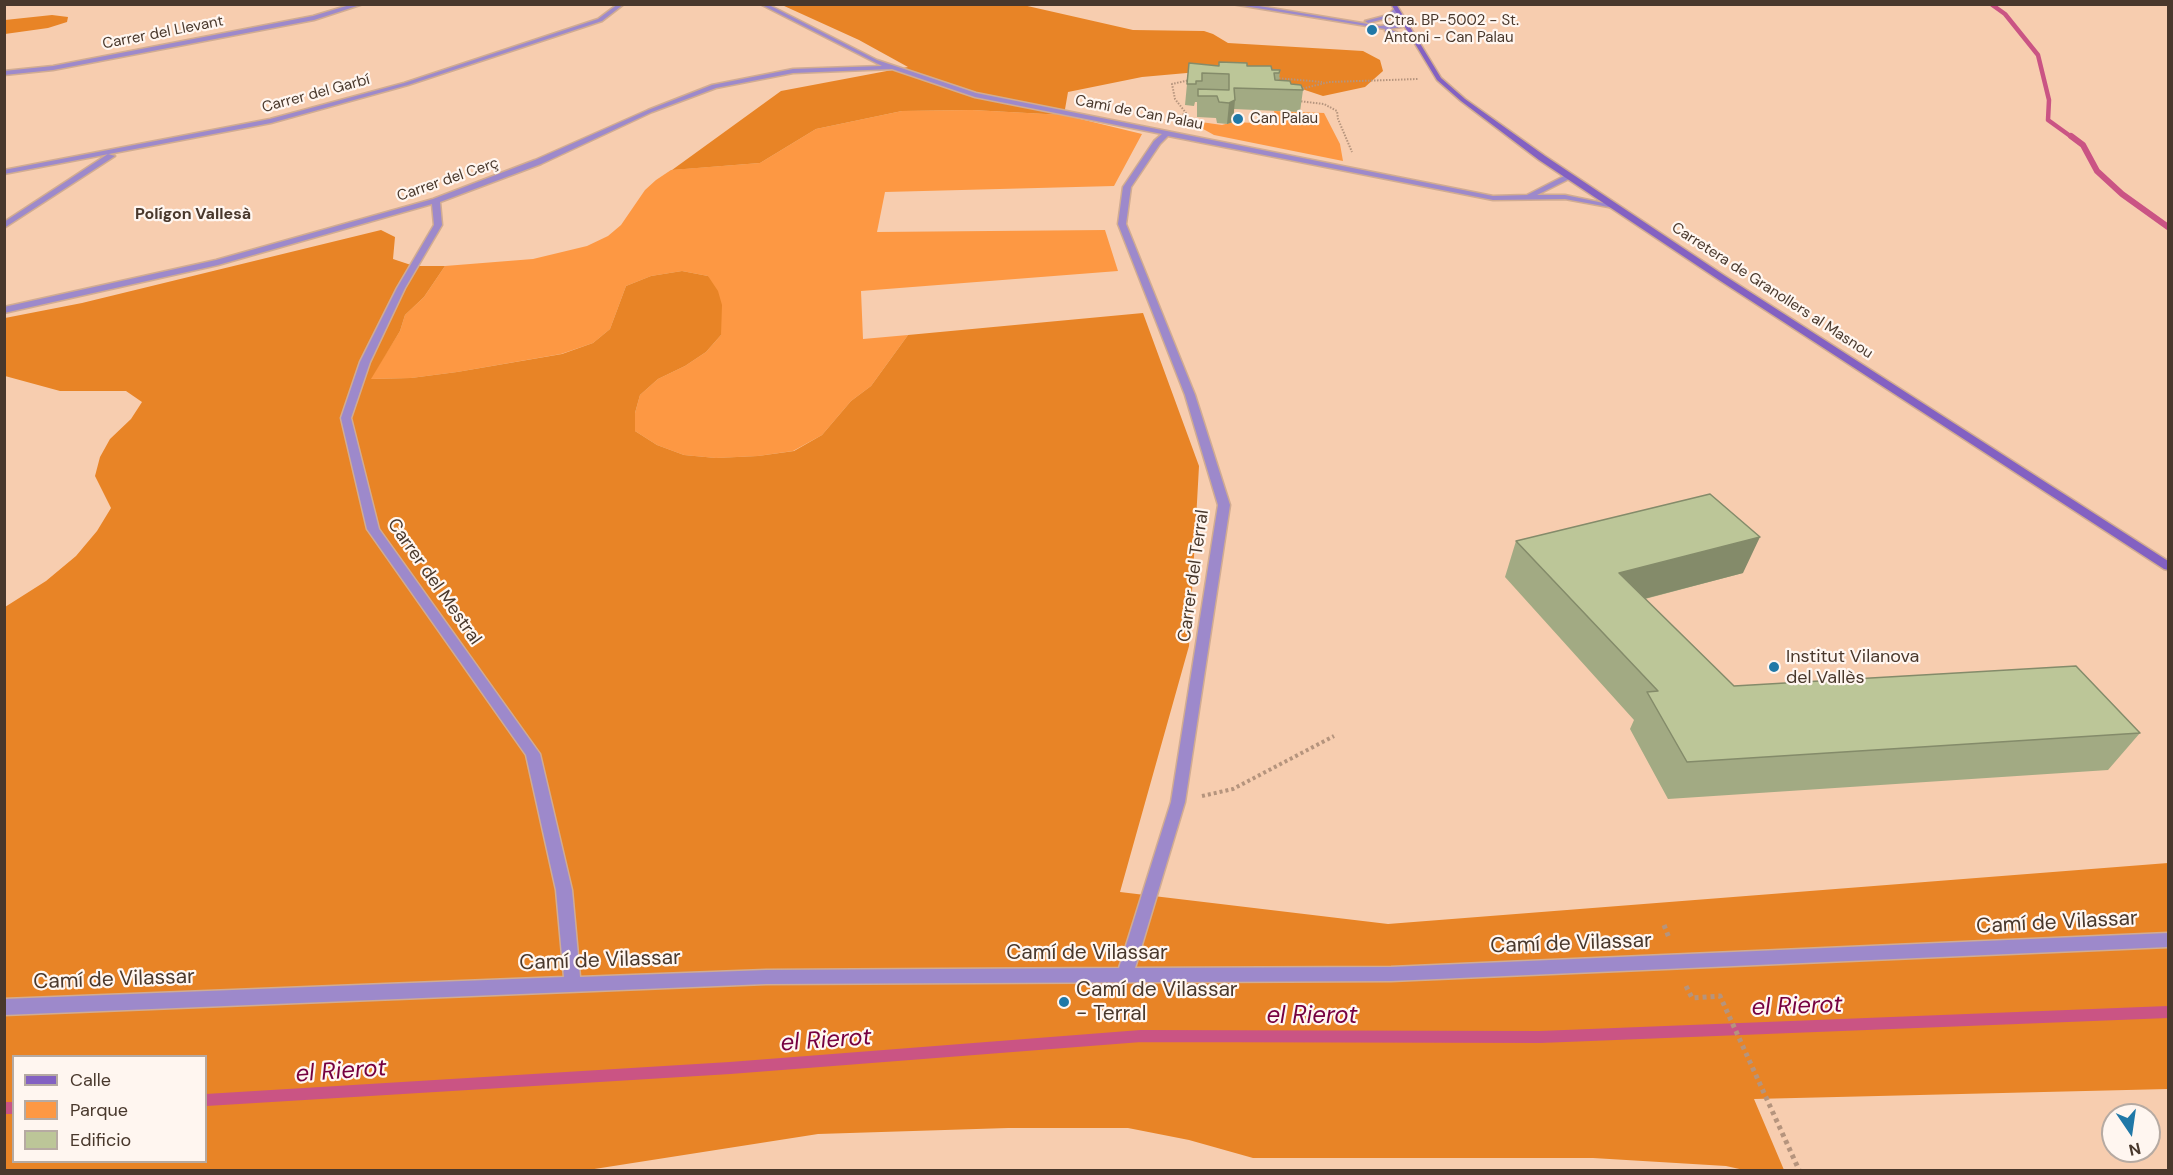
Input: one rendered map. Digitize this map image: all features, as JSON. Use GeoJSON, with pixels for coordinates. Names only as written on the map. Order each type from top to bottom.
{"type":"FeatureCollection","features":[{"type":"Feature","properties":{"kind":"main road","name":"Carretera de Granollers al Masnou"},"geometry":{"type":"LineString","coordinates":[[1395,7],[1439,78],[1463,100],[1568,176],[2169,567]]}},
{"type":"Feature","properties":{"kind":"street","name":"Carrer del Llevant"},"geometry":{"type":"LineString","coordinates":[[4,73],[53,68],[211,38],[314,18],[361,4]]}},
{"type":"Feature","properties":{"kind":"street","name":"Carrer del Garbí"},"geometry":{"type":"LineString","coordinates":[[4,172],[270,121],[406,84],[600,20],[622,4]]}},
{"type":"Feature","properties":{"kind":"street","name":"Camí de Can Palau"},"geometry":{"type":"LineString","coordinates":[[762,4],[875,61],[975,95],[1492,198],[1565,197],[1614,206]]}},
{"type":"Feature","properties":{"kind":"street"},"geometry":{"type":"LineString","coordinates":[[1234,4],[1380,28],[1415,41]]}},
{"type":"Feature","properties":{"kind":"street"},"geometry":{"type":"LineString","coordinates":[[1368,21],[1390,16],[1395,7]]}},
{"type":"Feature","properties":{"kind":"street"},"geometry":{"type":"LineString","coordinates":[[1345,21],[1406,25]]}},
{"type":"Feature","properties":{"kind":"street"},"geometry":{"type":"LineString","coordinates":[[1380,28],[1406,25]]}},
{"type":"Feature","properties":{"kind":"street","name":"Carrer del Cerç"},"geometry":{"type":"LineString","coordinates":[[4,310],[218,262],[436,201],[538,162],[650,111],[714,86],[793,72],[893,67]]}},
{"type":"Feature","properties":{"kind":"street","name":"Carrer del Terral"},"geometry":{"type":"LineString","coordinates":[[1125,975],[1178,802],[1224,505],[1190,395],[1122,224],[1126,188],[1157,142],[1168,132]]}},
{"type":"Feature","properties":{"kind":"street"},"geometry":{"type":"LineString","coordinates":[[4,226],[117,152]]}},
{"type":"Feature","properties":{"kind":"street","name":"Camí de Can Palau"},"geometry":{"type":"LineString","coordinates":[[1525,198],[1568,176]]}},
{"type":"Feature","properties":{"kind":"street","name":"Carrer del Mestral"},"geometry":{"type":"LineString","coordinates":[[436,201],[438,225],[401,288],[365,362],[346,418],[374,529],[533,754],[564,890],[573,984]]}},
{"type":"Feature","properties":{"kind":"street","name":"Camí de Vilassar"},"geometry":{"type":"LineString","coordinates":[[4,1007],[766,977],[1391,974],[2169,940]]}},
{"type":"Feature","properties":{"kind":"path"},"geometry":{"type":"LineString","coordinates":[[1151,129],[1186,113],[1175,99],[1172,84],[1198,78]]}},
{"type":"Feature","properties":{"kind":"path"},"geometry":{"type":"LineString","coordinates":[[1276,78],[1329,82],[1439,78]]}},
{"type":"Feature","properties":{"kind":"path"},"geometry":{"type":"LineString","coordinates":[[1291,92],[1329,82]]}},
{"type":"Feature","properties":{"kind":"path"},"geometry":{"type":"LineString","coordinates":[[1295,101],[1324,104],[1338,111],[1338,119],[1352,151],[1354,170]]}},
{"type":"Feature","properties":{"kind":"path"},"geometry":{"type":"LineString","coordinates":[[1178,802],[1233,789],[1334,736]]}},
{"type":"Feature","properties":{"kind":"path"},"geometry":{"type":"LineString","coordinates":[[1686,986],[1692,998],[1720,996],[1800,1170]]}},
{"type":"Feature","properties":{"kind":"green space"},"geometry":{"type":"Polygon","coordinates":[[[972,110],[1064,115],[1142,134],[1114,186],[885,192],[877,232],[1105,230],[1118,271],[861,291],[863,339],[908,335],[871,386],[851,401],[822,435],[793,451],[758,456],[716,458],[684,455],[657,445],[635,431],[635,413],[640,395],[658,379],[685,366],[706,352],[721,335],[708,276],[682,271],[651,276],[626,286],[610,329],[593,343],[561,354],[457,372],[411,378],[370,379],[400,331],[405,315],[424,297],[445,266],[533,259],[587,246],[608,236],[621,225],[645,190],[671,170],[760,163],[816,129],[902,111],[972,110]]]}},
{"type":"Feature","properties":{"kind":"green space"},"geometry":{"type":"Polygon","coordinates":[[[1274,111],[1324,113],[1340,144],[1343,161],[1214,135],[1187,120],[1222,125],[1233,122],[1277,124],[1274,111]]]}},
{"type":"Feature","properties":{"kind":"shaded area"},"geometry":{"type":"Polygon","coordinates":[[[782,5],[1023,5],[1133,30],[1204,31],[1228,43],[1363,51],[1380,60],[1383,71],[1365,87],[1323,96],[1278,81],[1198,72],[1142,77],[1068,92],[1064,115],[972,110],[902,111],[816,129],[760,163],[672,170],[781,91],[908,67],[859,40],[782,5]]]}},
{"type":"Feature","properties":{"kind":"shaded area"},"geometry":{"type":"Polygon","coordinates":[[[52,15],[68,17],[67,22],[48,28],[5,34],[5,20],[52,15]]]}},
{"type":"Feature","properties":{"kind":"shaded area"},"geometry":{"type":"Polygon","coordinates":[[[381,230],[395,237],[393,259],[414,266],[445,266],[424,297],[405,315],[400,331],[371,379],[411,378],[562,354],[593,343],[610,329],[626,286],[651,276],[682,271],[708,276],[718,291],[722,305],[721,335],[706,352],[685,366],[658,379],[640,395],[635,413],[635,431],[657,445],[684,455],[716,458],[794,451],[822,435],[851,401],[871,386],[908,335],[1143,313],[1199,466],[1189,646],[1120,892],[1388,924],[2168,863],[2168,1089],[1754,1099],[1784,1170],[1744,1170],[1726,1166],[1593,1158],[1253,1158],[1189,1140],[1128,1128],[1008,1128],[818,1134],[588,1170],[5,1170],[5,607],[46,581],[76,556],[97,531],[111,508],[95,476],[100,457],[110,439],[131,419],[142,402],[126,391],[60,391],[5,376],[5,318],[82,303],[381,230]]]}},
{"type":"Feature","properties":{"kind":"building"},"geometry":{"type":"Polygon","coordinates":[[[1219,62],[1247,63],[1247,66],[1271,66],[1272,70],[1280,70],[1279,73],[1274,73],[1275,80],[1290,81],[1291,84],[1301,85],[1303,90],[1234,88],[1235,100],[1229,103],[1219,102],[1217,96],[1198,96],[1198,89],[1229,90],[1229,74],[1202,73],[1202,81],[1187,84],[1189,63],[1219,66],[1219,62]]]}},
{"type":"Feature","properties":{"kind":"building"},"geometry":{"type":"Polygon","coordinates":[[[1710,494],[1760,537],[1619,573],[1734,686],[2076,666],[2140,733],[1687,762],[1647,692],[1658,691],[1516,541],[1710,494]]]}},
{"type":"Feature","properties":{"kind":"waterway"},"geometry":{"type":"LineString","coordinates":[[1991,4],[2005,14],[2038,55],[2049,100],[2048,120],[2073,138]]}},
{"type":"Feature","properties":{"kind":"waterway"},"geometry":{"type":"LineString","coordinates":[[2071,136],[2083,145],[2097,171],[2122,194],[2168,227]]}},
{"type":"Feature","properties":{"kind":"waterway","name":"el Rierot"},"geometry":{"type":"LineString","coordinates":[[207,1100],[730,1068],[1141,1036],[1540,1037],[2168,1012]]}},
{"type":"Feature","properties":{"kind":"waterway","name":"el Rierot"},"geometry":{"type":"LineString","coordinates":[[4,1108],[12,1108]]}},
{"type":"Feature","properties":{"kind":"place","name":"Ctra. BP-5002 - St. Antoni - Can Palau"},"geometry":{"type":"Point","coordinates":[1372,30]}},
{"type":"Feature","properties":{"kind":"place","name":"Can Palau"},"geometry":{"type":"Point","coordinates":[1238,119]}},
{"type":"Feature","properties":{"kind":"place","name":"Institut Vilanova del Vallès"},"geometry":{"type":"Point","coordinates":[1774,667]}},
{"type":"Feature","properties":{"kind":"place","name":"Camí de Vilassar - Terral"},"geometry":{"type":"Point","coordinates":[1064,1002]}},
{"type":"Feature","properties":{"kind":"district","name":"Polígon Vallesà"},"geometry":{"type":"Point","coordinates":[193,215]}}]}
